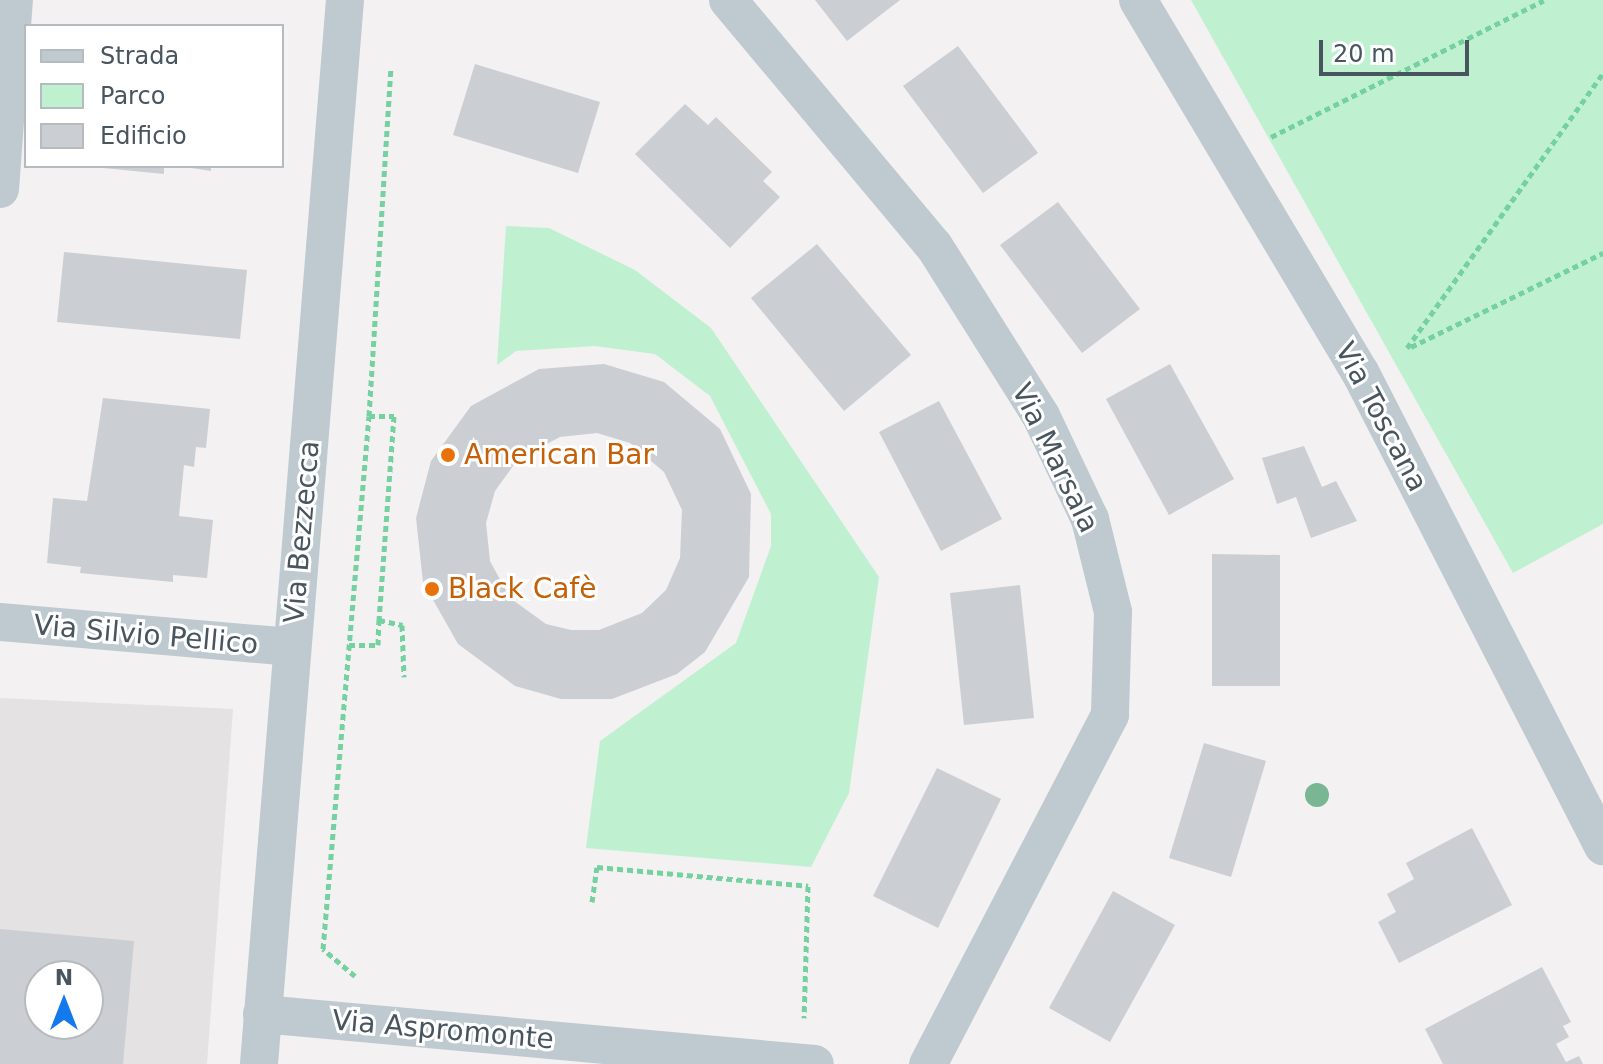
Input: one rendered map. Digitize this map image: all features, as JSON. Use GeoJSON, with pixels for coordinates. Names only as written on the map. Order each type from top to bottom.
{"type":"FeatureCollection","features":[{"type":"Feature","properties":{"kind":"street"},"geometry":{"type":"LineString","coordinates":[[0,189],[14,0]]}},
{"type":"Feature","properties":{"kind":"street","name":"Via Bezzecca"},"geometry":{"type":"LineString","coordinates":[[259,1064],[345,0]]}},
{"type":"Feature","properties":{"kind":"street","name":"Via Marsala"},"geometry":{"type":"LineString","coordinates":[[728,0],[934,246],[1041,416],[1090,519],[1113,612],[1110,715],[928,1064]]}},
{"type":"Feature","properties":{"kind":"street","name":"Via Toscana"},"geometry":{"type":"LineString","coordinates":[[1138,0],[1360,372],[1603,846]]}},
{"type":"Feature","properties":{"kind":"street","name":"Via Silvio Pellico"},"geometry":{"type":"LineString","coordinates":[[0,622],[292,647]]}},
{"type":"Feature","properties":{"kind":"street","name":"Via Aspromonte"},"geometry":{"type":"LineString","coordinates":[[262,1014],[815,1064]]}},
{"type":"Feature","properties":{"kind":"path"},"geometry":{"type":"LineString","coordinates":[[1231,157],[1544,0]]}},
{"type":"Feature","properties":{"kind":"path"},"geometry":{"type":"LineString","coordinates":[[362,982],[323,949],[369,416],[391,67]]}},
{"type":"Feature","properties":{"kind":"path"},"geometry":{"type":"LineString","coordinates":[[1407,348],[1603,73]]}},
{"type":"Feature","properties":{"kind":"path"},"geometry":{"type":"LineString","coordinates":[[1360,372],[1603,253]]}},
{"type":"Feature","properties":{"kind":"path"},"geometry":{"type":"LineString","coordinates":[[349,645],[378,645],[394,416],[369,416]]}},
{"type":"Feature","properties":{"kind":"path"},"geometry":{"type":"LineString","coordinates":[[379,620],[402,625],[404,677]]}},
{"type":"Feature","properties":{"kind":"path"},"geometry":{"type":"LineString","coordinates":[[592,902],[597,867],[808,886],[804,1022],[789,1020]]}},
{"type":"Feature","properties":{"kind":"shaded area"},"geometry":{"type":"Polygon","coordinates":[[[0,698],[233,709],[207,1064],[0,1064],[0,698]]]}},
{"type":"Feature","properties":{"kind":"green space"},"geometry":{"type":"Polygon","coordinates":[[[1191,0],[1603,0],[1603,524],[1513,573],[1191,0]]]}},
{"type":"Feature","properties":{"kind":"green space"},"geometry":{"type":"Polygon","coordinates":[[[506,226],[549,228],[635,270],[711,328],[879,577],[849,793],[811,867],[586,848],[600,741],[736,643],[771,546],[771,514],[710,396],[655,354],[595,346],[516,351],[497,365],[506,226]]]}},
{"type":"Feature","properties":{"kind":"building"},"geometry":{"type":"Polygon","coordinates":[[[815,0],[900,0],[847,41],[815,0]]]}},
{"type":"Feature","properties":{"kind":"building"},"geometry":{"type":"Polygon","coordinates":[[[958,46],[1038,153],[983,193],[903,86],[958,46]]]}},
{"type":"Feature","properties":{"kind":"building"},"geometry":{"type":"Polygon","coordinates":[[[475,64],[600,102],[578,173],[453,135],[475,64]]]}},
{"type":"Feature","properties":{"kind":"building"},"geometry":{"type":"Polygon","coordinates":[[[685,104],[708,125],[716,117],[772,172],[763,181],[780,197],[730,248],[635,154],[685,104]]]}},
{"type":"Feature","properties":{"kind":"building"},"geometry":{"type":"Polygon","coordinates":[[[103,168],[164,168],[164,174],[103,168]]]}},
{"type":"Feature","properties":{"kind":"building"},"geometry":{"type":"Polygon","coordinates":[[[1058,202],[1140,309],[1082,353],[1000,245],[1058,202]]]}},
{"type":"Feature","properties":{"kind":"building"},"geometry":{"type":"Polygon","coordinates":[[[817,244],[911,355],[844,411],[751,298],[817,244]]]}},
{"type":"Feature","properties":{"kind":"building"},"geometry":{"type":"Polygon","coordinates":[[[64,252],[247,270],[240,339],[57,322],[64,252]]]}},
{"type":"Feature","properties":{"kind":"building"},"geometry":{"type":"Polygon","coordinates":[[[604,364],[664,382],[720,429],[751,494],[749,577],[705,652],[677,674],[612,699],[561,699],[515,686],[458,644],[423,582],[416,518],[431,461],[471,406],[539,369],[604,364]],[[597,433],[560,437],[518,459],[495,491],[486,523],[490,561],[510,598],[546,624],[571,630],[599,630],[642,613],[666,590],[680,558],[682,510],[664,472],[630,443],[597,433]]]}},
{"type":"Feature","properties":{"kind":"building"},"geometry":{"type":"Polygon","coordinates":[[[1170,364],[1234,479],[1169,515],[1106,399],[1170,364]]]}},
{"type":"Feature","properties":{"kind":"building"},"geometry":{"type":"Polygon","coordinates":[[[103,398],[210,409],[206,448],[196,447],[194,467],[184,465],[179,516],[213,520],[207,578],[173,575],[173,582],[80,573],[81,567],[47,563],[53,498],[87,501],[103,398]]]}},
{"type":"Feature","properties":{"kind":"building"},"geometry":{"type":"Polygon","coordinates":[[[939,401],[1002,519],[941,551],[879,432],[939,401]]]}},
{"type":"Feature","properties":{"kind":"building"},"geometry":{"type":"Polygon","coordinates":[[[1304,446],[1322,487],[1336,481],[1357,521],[1311,538],[1296,497],[1277,504],[1262,458],[1304,446]]]}},
{"type":"Feature","properties":{"kind":"building"},"geometry":{"type":"Polygon","coordinates":[[[1212,554],[1280,555],[1280,686],[1212,686],[1212,554]]]}},
{"type":"Feature","properties":{"kind":"building"},"geometry":{"type":"Polygon","coordinates":[[[1020,585],[1034,718],[964,725],[950,593],[1020,585]]]}},
{"type":"Feature","properties":{"kind":"building"},"geometry":{"type":"Polygon","coordinates":[[[1204,743],[1266,761],[1231,877],[1169,858],[1204,743]]]}},
{"type":"Feature","properties":{"kind":"building"},"geometry":{"type":"Polygon","coordinates":[[[937,768],[1001,799],[938,928],[873,896],[937,768]]]}},
{"type":"Feature","properties":{"kind":"building"},"geometry":{"type":"Polygon","coordinates":[[[1472,828],[1512,905],[1399,963],[1378,922],[1396,912],[1387,894],[1414,879],[1406,863],[1472,828]]]}},
{"type":"Feature","properties":{"kind":"building"},"geometry":{"type":"Polygon","coordinates":[[[1113,891],[1175,925],[1110,1042],[1049,1008],[1113,891]]]}},
{"type":"Feature","properties":{"kind":"building"},"geometry":{"type":"Polygon","coordinates":[[[0,929],[134,941],[123,1064],[0,1064],[0,929]]]}},
{"type":"Feature","properties":{"kind":"building"},"geometry":{"type":"Polygon","coordinates":[[[1542,967],[1571,1022],[1563,1026],[1569,1037],[1556,1044],[1566,1062],[1579,1056],[1583,1064],[1443,1064],[1425,1029],[1542,967]]]}},
{"type":"Feature","properties":{"kind":"place","name":"American Bar"},"geometry":{"type":"Point","coordinates":[448,455]}},
{"type":"Feature","properties":{"kind":"place","name":"Black Cafè"},"geometry":{"type":"Point","coordinates":[432,589]}}]}
